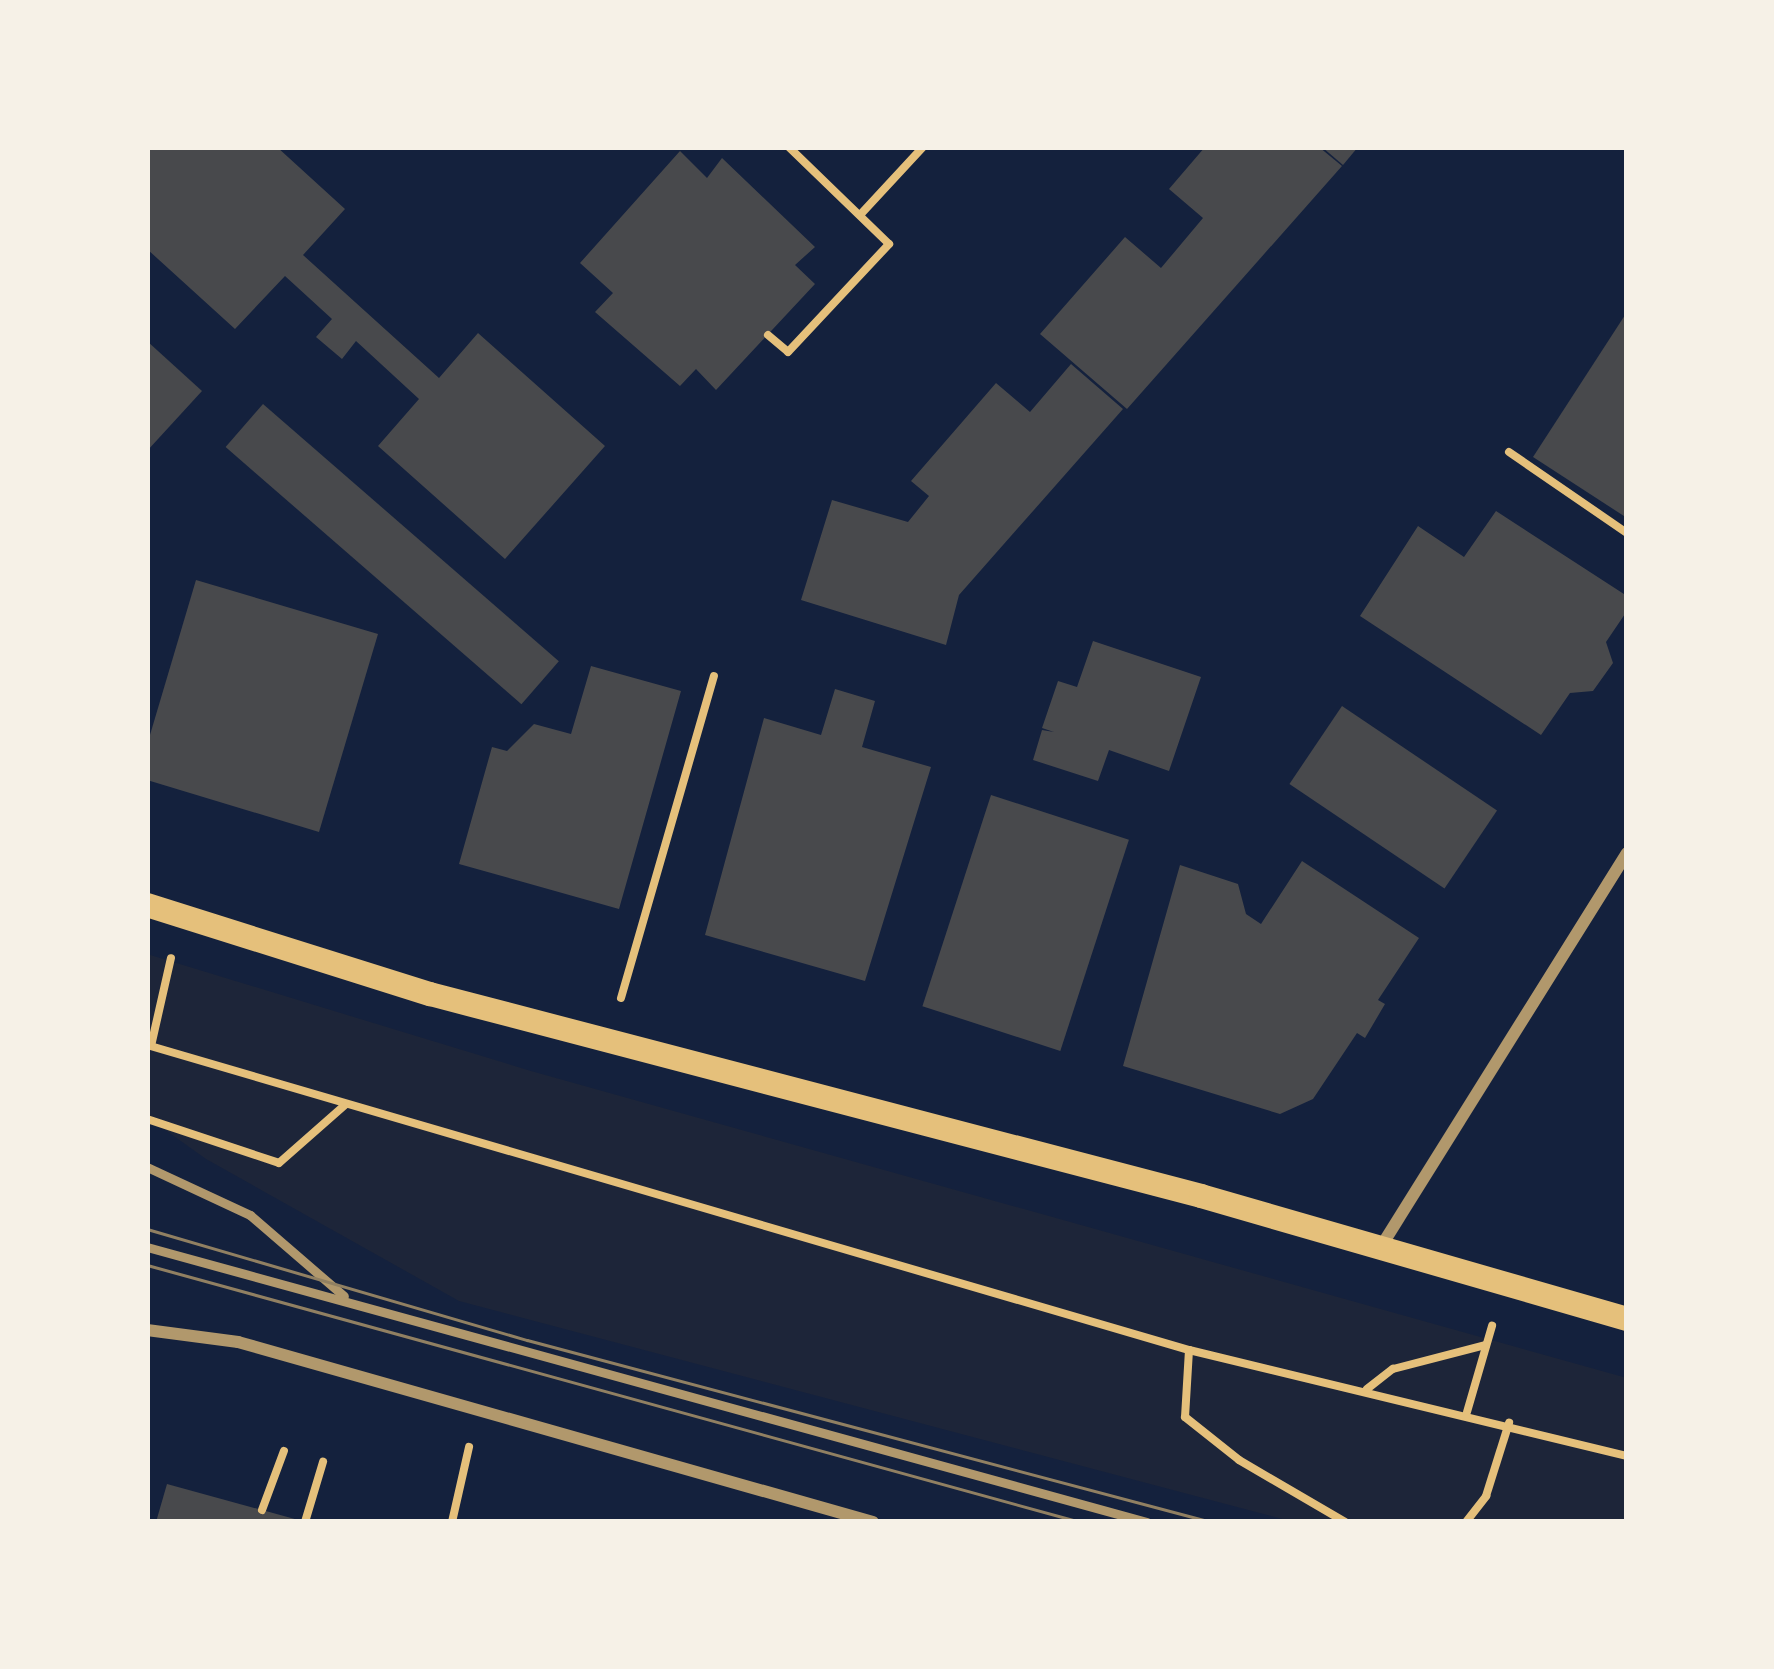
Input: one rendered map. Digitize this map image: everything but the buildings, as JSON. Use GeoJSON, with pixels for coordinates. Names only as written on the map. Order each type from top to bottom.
{"type":"FeatureCollection","features":[{"type":"Feature","properties":{"kind":"main road"},"geometry":{"type":"LineString","coordinates":[[147,905],[608,1040],[1382,1245],[1627,1319]]}},
{"type":"Feature","properties":{"kind":"street"},"geometry":{"type":"LineString","coordinates":[[1382,1245],[1627,853]]}},
{"type":"Feature","properties":{"kind":"street"},"geometry":{"type":"LineString","coordinates":[[147,1330],[238,1342],[477,1406],[873,1522]]}},
{"type":"Feature","properties":{"kind":"street"},"geometry":{"type":"LineString","coordinates":[[816,1522],[820,1506]]}},
{"type":"Feature","properties":{"kind":"lane"},"geometry":{"type":"LineString","coordinates":[[147,1167],[250,1215],[348,1299]]}},
{"type":"Feature","properties":{"kind":"lane"},"geometry":{"type":"LineString","coordinates":[[147,1247],[1147,1522]]}},
{"type":"Feature","properties":{"kind":"path"},"geometry":{"type":"LineString","coordinates":[[768,334],[788,352],[889,244],[789,147]]}},
{"type":"Feature","properties":{"kind":"path"},"geometry":{"type":"LineString","coordinates":[[860,215],[923,147]]}},
{"type":"Feature","properties":{"kind":"path"},"geometry":{"type":"LineString","coordinates":[[1509,452],[1627,533]]}},
{"type":"Feature","properties":{"kind":"path"},"geometry":{"type":"LineString","coordinates":[[608,1040],[714,676]]}},
{"type":"Feature","properties":{"kind":"path"},"geometry":{"type":"LineString","coordinates":[[160,1002],[149,1045],[1189,1350],[1467,1412],[1627,1456]]}},
{"type":"Feature","properties":{"kind":"path"},"geometry":{"type":"LineString","coordinates":[[147,1119],[279,1163],[347,1102]]}},
{"type":"Feature","properties":{"kind":"path"},"geometry":{"type":"LineString","coordinates":[[1366,1390],[1394,1370],[1486,1345]]}},
{"type":"Feature","properties":{"kind":"path"},"geometry":{"type":"LineString","coordinates":[[1189,1350],[1185,1417],[1239,1460],[1345,1522]]}},
{"type":"Feature","properties":{"kind":"path"},"geometry":{"type":"LineString","coordinates":[[1467,1412],[1475,1381]]}},
{"type":"Feature","properties":{"kind":"path"},"geometry":{"type":"LineString","coordinates":[[452,1522],[477,1406]]}},
{"type":"Feature","properties":{"kind":"path"},"geometry":{"type":"LineString","coordinates":[[1466,1522],[1486,1496],[1509,1424]]}},
{"type":"Feature","properties":{"kind":"path"},"geometry":{"type":"LineString","coordinates":[[262,1510],[284,1450]]}},
{"type":"Feature","properties":{"kind":"path"},"geometry":{"type":"LineString","coordinates":[[305,1522],[323,1462]]}},
{"type":"Feature","properties":{"kind":"shaded area"},"geometry":{"type":"Polygon","coordinates":[[[147,954],[531,1071],[1627,1378],[1627,1522],[1294,1522],[459,1301],[206,1159],[147,1117],[147,954]]]}},
{"type":"Feature","properties":{"kind":"tram line"},"geometry":{"type":"LineString","coordinates":[[147,1229],[527,1340],[1211,1522]]}},
{"type":"Feature","properties":{"kind":"tram line"},"geometry":{"type":"LineString","coordinates":[[147,1265],[1080,1522]]}}]}
